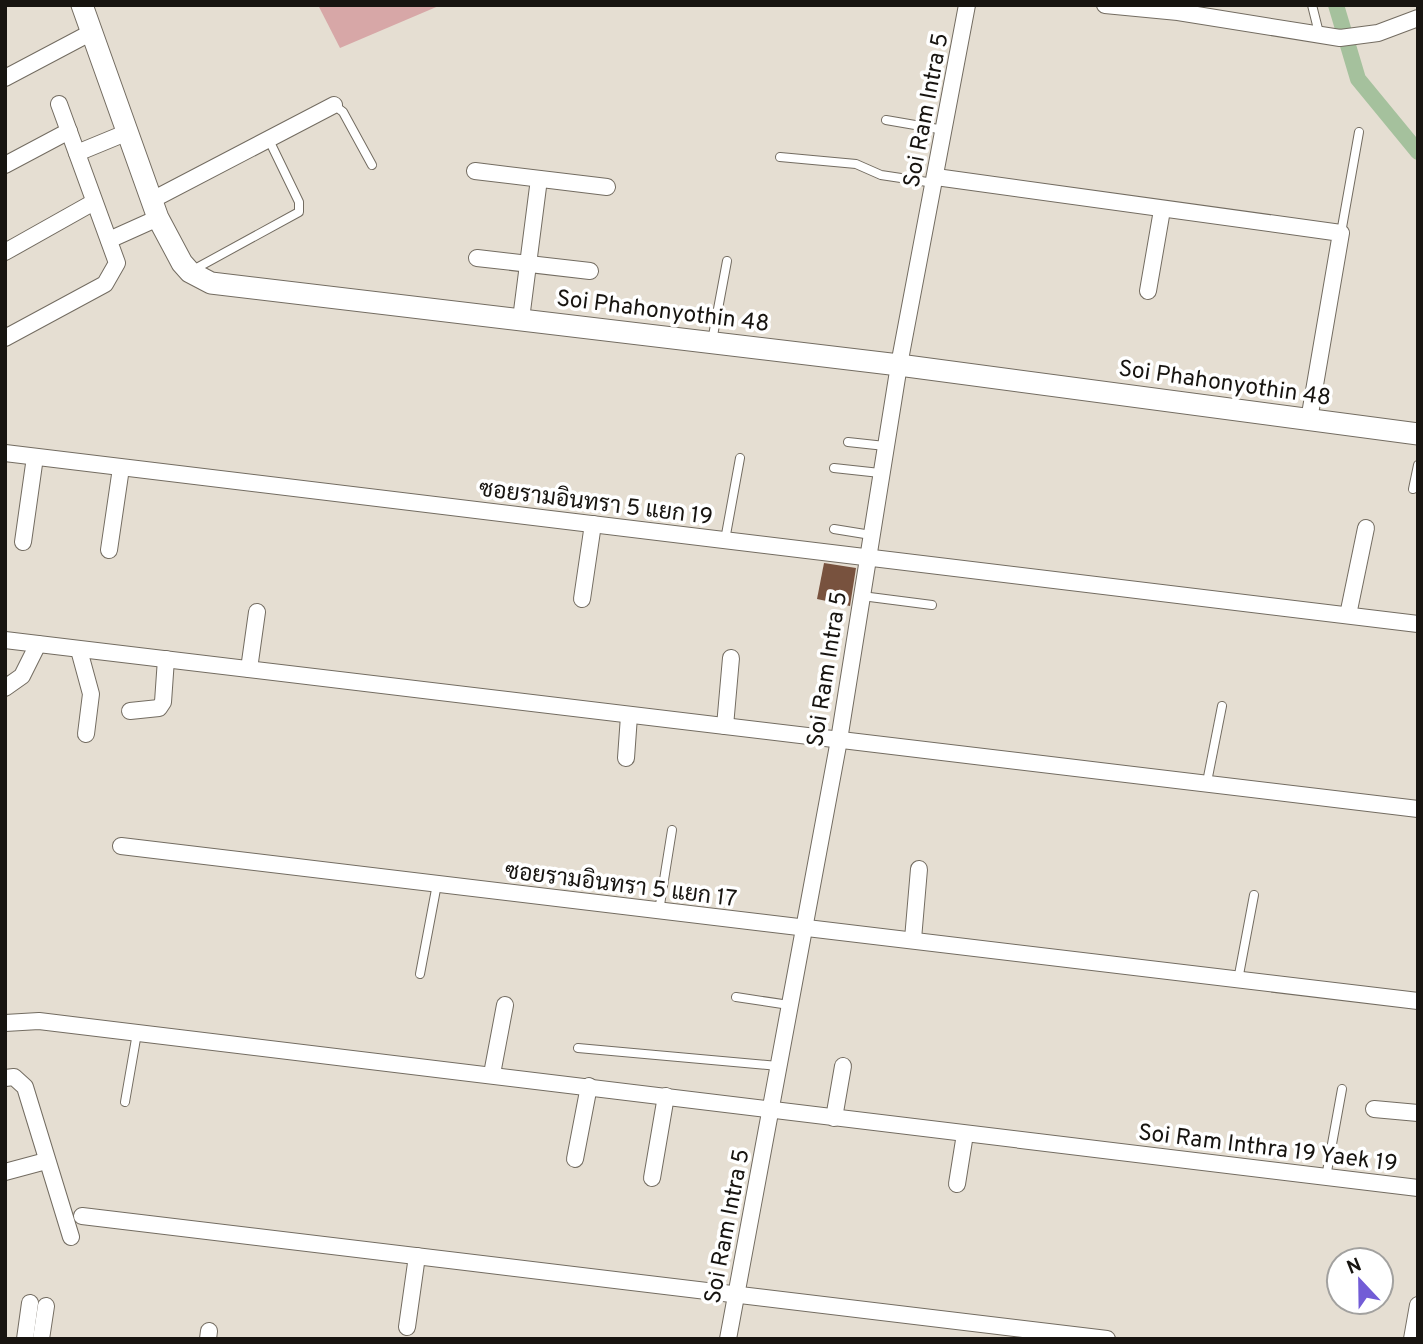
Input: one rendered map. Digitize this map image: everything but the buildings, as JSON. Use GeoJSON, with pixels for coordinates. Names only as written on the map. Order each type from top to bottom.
{"type":"FeatureCollection","features":[{"type":"Feature","properties":{"kind":"street"},"geometry":{"type":"LineString","coordinates":[[82,5],[155,209],[175,252],[190,272]]}},
{"type":"Feature","properties":{"kind":"street","name":"Soi Ram Intra 5"},"geometry":{"type":"LineString","coordinates":[[729,1339],[839,740],[898,365],[967,5]]}},
{"type":"Feature","properties":{"kind":"street"},"geometry":{"type":"LineString","coordinates":[[1105,5],[1178,9],[1340,38],[1362,37],[1418,18]]}},
{"type":"Feature","properties":{"kind":"street"},"geometry":{"type":"LineString","coordinates":[[5,78],[92,32]]}},
{"type":"Feature","properties":{"kind":"street"},"geometry":{"type":"LineString","coordinates":[[5,338],[105,284],[116,269],[117,263],[59,104]]}},
{"type":"Feature","properties":{"kind":"street"},"geometry":{"type":"LineString","coordinates":[[109,240],[270,140],[334,105]]}},
{"type":"Feature","properties":{"kind":"street"},"geometry":{"type":"LineString","coordinates":[[5,165],[69,131]]}},
{"type":"Feature","properties":{"kind":"street"},"geometry":{"type":"LineString","coordinates":[[77,153],[128,132]]}},
{"type":"Feature","properties":{"kind":"street"},"geometry":{"type":"LineString","coordinates":[[475,171],[607,187]]}},
{"type":"Feature","properties":{"kind":"street"},"geometry":{"type":"LineString","coordinates":[[521,318],[539,179]]}},
{"type":"Feature","properties":{"kind":"street"},"geometry":{"type":"LineString","coordinates":[[935,180],[1341,233],[1309,420]]}},
{"type":"Feature","properties":{"kind":"street"},"geometry":{"type":"LineString","coordinates":[[5,252],[94,202]]}},
{"type":"Feature","properties":{"kind":"street"},"geometry":{"type":"LineString","coordinates":[[1148,291],[1163,210]]}},
{"type":"Feature","properties":{"kind":"street"},"geometry":{"type":"LineString","coordinates":[[477,258],[590,271]]}},
{"type":"Feature","properties":{"kind":"street","name":"Soi Phahonyothin 48"},"geometry":{"type":"LineString","coordinates":[[190,272],[220,286],[521,318],[1418,433]]}},
{"type":"Feature","properties":{"kind":"street","name":"ซอยรามอินทรา 5 แยก 19"},"geometry":{"type":"LineString","coordinates":[[5,453],[1418,624]]}},
{"type":"Feature","properties":{"kind":"street"},"geometry":{"type":"LineString","coordinates":[[23,542],[35,457]]}},
{"type":"Feature","properties":{"kind":"street"},"geometry":{"type":"LineString","coordinates":[[109,550],[121,468]]}},
{"type":"Feature","properties":{"kind":"street"},"geometry":{"type":"LineString","coordinates":[[582,599],[593,524]]}},
{"type":"Feature","properties":{"kind":"street"},"geometry":{"type":"LineString","coordinates":[[1348,615],[1366,528]]}},
{"type":"Feature","properties":{"kind":"street"},"geometry":{"type":"LineString","coordinates":[[249,669],[257,612]]}},
{"type":"Feature","properties":{"kind":"street"},"geometry":{"type":"LineString","coordinates":[[5,640],[1418,809]]}},
{"type":"Feature","properties":{"kind":"street"},"geometry":{"type":"LineString","coordinates":[[5,688],[22,676],[38,645]]}},
{"type":"Feature","properties":{"kind":"street"},"geometry":{"type":"LineString","coordinates":[[79,650],[90,694],[86,734]]}},
{"type":"Feature","properties":{"kind":"street"},"geometry":{"type":"LineString","coordinates":[[725,726],[731,658]]}},
{"type":"Feature","properties":{"kind":"street"},"geometry":{"type":"LineString","coordinates":[[130,711],[159,708],[163,702],[166,659]]}},
{"type":"Feature","properties":{"kind":"street"},"geometry":{"type":"LineString","coordinates":[[626,758],[629,716]]}},
{"type":"Feature","properties":{"kind":"street","name":"ซอยรามอินทรา 5 แยก 17"},"geometry":{"type":"LineString","coordinates":[[121,846],[803,929],[913,939],[1418,1002]]}},
{"type":"Feature","properties":{"kind":"street"},"geometry":{"type":"LineString","coordinates":[[913,939],[919,869]]}},
{"type":"Feature","properties":{"kind":"street"},"geometry":{"type":"LineString","coordinates":[[492,1074],[505,1005]]}},
{"type":"Feature","properties":{"kind":"street","name":"Soi Ram Inthra 19 Yaek 19"},"geometry":{"type":"LineString","coordinates":[[5,1023],[39,1021],[1418,1188]]}},
{"type":"Feature","properties":{"kind":"street"},"geometry":{"type":"LineString","coordinates":[[834,1118],[844,1066]]}},
{"type":"Feature","properties":{"kind":"street"},"geometry":{"type":"LineString","coordinates":[[5,1078],[14,1077],[25,1087],[71,1237]]}},
{"type":"Feature","properties":{"kind":"street"},"geometry":{"type":"LineString","coordinates":[[575,1159],[589,1086]]}},
{"type":"Feature","properties":{"kind":"street"},"geometry":{"type":"LineString","coordinates":[[652,1178],[666,1096]]}},
{"type":"Feature","properties":{"kind":"street"},"geometry":{"type":"LineString","coordinates":[[1374,1109],[1418,1113]]}},
{"type":"Feature","properties":{"kind":"street"},"geometry":{"type":"LineString","coordinates":[[957,1184],[965,1134]]}},
{"type":"Feature","properties":{"kind":"street"},"geometry":{"type":"LineString","coordinates":[[5,1172],[46,1161]]}},
{"type":"Feature","properties":{"kind":"street"},"geometry":{"type":"LineString","coordinates":[[82,1216],[1107,1339]]}},
{"type":"Feature","properties":{"kind":"street"},"geometry":{"type":"LineString","coordinates":[[407,1327],[417,1256]]}},
{"type":"Feature","properties":{"kind":"street"},"geometry":{"type":"LineString","coordinates":[[25,1339],[38,1304],[41,1339]]}},
{"type":"Feature","properties":{"kind":"street"},"geometry":{"type":"LineString","coordinates":[[1412,1339],[1418,1306]]}},
{"type":"Feature","properties":{"kind":"lane"},"geometry":{"type":"LineString","coordinates":[[1312,5],[1319,33]]}},
{"type":"Feature","properties":{"kind":"lane"},"geometry":{"type":"LineString","coordinates":[[334,105],[344,112],[372,165]]}},
{"type":"Feature","properties":{"kind":"lane"},"geometry":{"type":"LineString","coordinates":[[886,120],[944,130]]}},
{"type":"Feature","properties":{"kind":"lane"},"geometry":{"type":"LineString","coordinates":[[1341,233],[1359,132]]}},
{"type":"Feature","properties":{"kind":"lane"},"geometry":{"type":"LineString","coordinates":[[190,272],[299,212],[299,202],[270,140]]}},
{"type":"Feature","properties":{"kind":"lane"},"geometry":{"type":"LineString","coordinates":[[780,157],[856,164],[881,175],[935,180]]}},
{"type":"Feature","properties":{"kind":"lane"},"geometry":{"type":"LineString","coordinates":[[712,342],[727,261]]}},
{"type":"Feature","properties":{"kind":"lane"},"geometry":{"type":"LineString","coordinates":[[848,442],[885,446]]}},
{"type":"Feature","properties":{"kind":"lane"},"geometry":{"type":"LineString","coordinates":[[725,540],[740,458]]}},
{"type":"Feature","properties":{"kind":"lane"},"geometry":{"type":"LineString","coordinates":[[1413,489],[1418,464]]}},
{"type":"Feature","properties":{"kind":"lane"},"geometry":{"type":"LineString","coordinates":[[834,468],[880,473]]}},
{"type":"Feature","properties":{"kind":"lane"},"geometry":{"type":"LineString","coordinates":[[834,529],[871,535]]}},
{"type":"Feature","properties":{"kind":"lane"},"geometry":{"type":"LineString","coordinates":[[860,596],[932,605]]}},
{"type":"Feature","properties":{"kind":"lane"},"geometry":{"type":"LineString","coordinates":[[1207,782],[1222,706]]}},
{"type":"Feature","properties":{"kind":"lane"},"geometry":{"type":"LineString","coordinates":[[659,911],[672,830]]}},
{"type":"Feature","properties":{"kind":"lane"},"geometry":{"type":"LineString","coordinates":[[420,974],[437,884]]}},
{"type":"Feature","properties":{"kind":"lane"},"geometry":{"type":"LineString","coordinates":[[1238,980],[1254,895]]}},
{"type":"Feature","properties":{"kind":"lane"},"geometry":{"type":"LineString","coordinates":[[736,997],[789,1005]]}},
{"type":"Feature","properties":{"kind":"lane"},"geometry":{"type":"LineString","coordinates":[[125,1102],[137,1033]]}},
{"type":"Feature","properties":{"kind":"lane"},"geometry":{"type":"LineString","coordinates":[[578,1048],[778,1066]]}},
{"type":"Feature","properties":{"kind":"lane"},"geometry":{"type":"LineString","coordinates":[[1326,1177],[1342,1089]]}},
{"type":"Feature","properties":{"kind":"shaded area"},"geometry":{"type":"Polygon","coordinates":[[[318,5],[441,5],[340,48],[318,5]]]}},
{"type":"Feature","properties":{"kind":"waterway"},"geometry":{"type":"LineString","coordinates":[[1336,5],[1358,79],[1418,152]]}}]}
